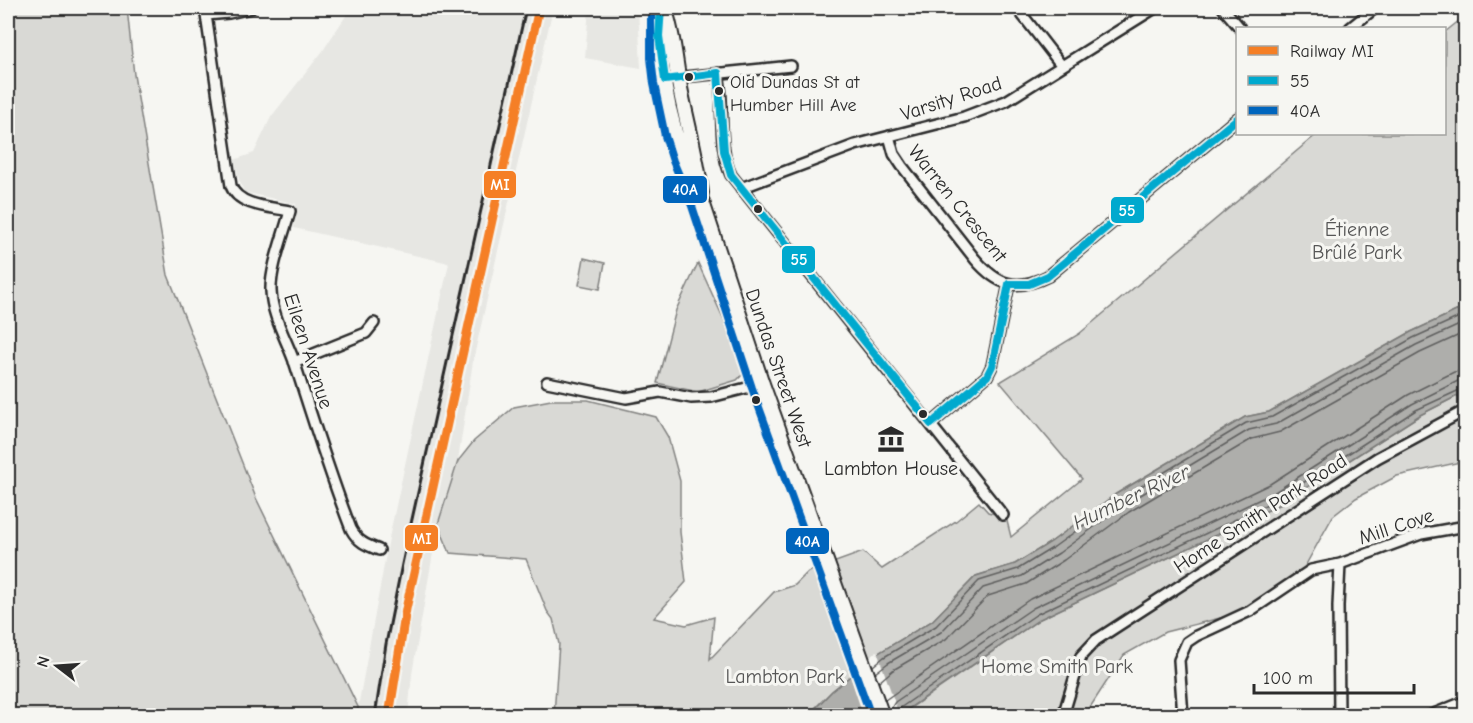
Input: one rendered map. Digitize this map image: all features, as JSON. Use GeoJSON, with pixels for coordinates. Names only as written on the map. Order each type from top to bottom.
{"type":"FeatureCollection","features":[{"type":"Feature","properties":{"kind":"main road","name":"Dundas Street West"},"geometry":{"type":"LineString","coordinates":[[662,8],[670,26],[672,79],[698,169],[702,202],[762,384],[882,716]]}},
{"type":"Feature","properties":{"kind":"street"},"geometry":{"type":"LineString","coordinates":[[205,11],[229,14],[251,8]]}},
{"type":"Feature","properties":{"kind":"street"},"geometry":{"type":"LineString","coordinates":[[1017,8],[1062,66]]}},
{"type":"Feature","properties":{"kind":"street","name":"Varsity Road"},"geometry":{"type":"LineString","coordinates":[[741,189],[855,145],[964,117],[1006,101],[1155,8]]}},
{"type":"Feature","properties":{"kind":"street"},"geometry":{"type":"LineString","coordinates":[[1223,8],[1239,27]]}},
{"type":"Feature","properties":{"kind":"street"},"geometry":{"type":"LineString","coordinates":[[1351,27],[1375,8]]}},
{"type":"Feature","properties":{"kind":"street","name":"Eileen Avenue"},"geometry":{"type":"LineString","coordinates":[[205,11],[231,186],[234,193],[242,199],[290,211],[271,276],[270,293],[276,319],[294,362],[328,469],[351,529],[364,545],[380,550]]}},
{"type":"Feature","properties":{"kind":"street"},"geometry":{"type":"LineString","coordinates":[[672,79],[791,66]]}},
{"type":"Feature","properties":{"kind":"street"},"geometry":{"type":"LineString","coordinates":[[718,73],[727,166],[741,189],[1003,515]]}},
{"type":"Feature","properties":{"kind":"street","name":"Warren Crescent"},"geometry":{"type":"LineString","coordinates":[[889,136],[894,154],[902,166],[975,259],[992,276],[1009,284],[1029,284],[1048,276],[1236,120]]}},
{"type":"Feature","properties":{"kind":"street"},"geometry":{"type":"LineString","coordinates":[[931,424],[987,376],[992,366],[1009,284]]}},
{"type":"Feature","properties":{"kind":"street"},"geometry":{"type":"LineString","coordinates":[[294,362],[366,333],[374,323]]}},
{"type":"Feature","properties":{"kind":"street"},"geometry":{"type":"LineString","coordinates":[[547,382],[626,398],[660,392],[704,398],[734,393],[762,384]]}},
{"type":"Feature","properties":{"kind":"street","name":"Home Smith Park Road"},"geometry":{"type":"LineString","coordinates":[[1063,716],[1081,656],[1096,640],[1377,458],[1466,410]]}},
{"type":"Feature","properties":{"kind":"street","name":"Mill Cove"},"geometry":{"type":"LineString","coordinates":[[1183,716],[1179,660],[1187,642],[1250,611],[1311,570],[1340,564],[1421,534],[1466,526]]}},
{"type":"Feature","properties":{"kind":"street"},"geometry":{"type":"LineString","coordinates":[[1339,716],[1340,564]]}},
{"type":"Feature","properties":{"kind":"street"},"geometry":{"type":"LineString","coordinates":[[1430,716],[1466,701]]}},
{"type":"Feature","properties":{"kind":"shaded area"},"geometry":{"type":"Polygon","coordinates":[[[351,8],[553,8],[473,361],[458,461],[438,524],[412,674],[408,715],[358,715],[358,707],[389,538],[449,263],[294,228],[296,204],[244,192],[234,160],[254,153],[271,117],[322,52],[351,8]]]}},
{"type":"Feature","properties":{"kind":"shaded area"},"geometry":{"type":"Polygon","coordinates":[[[589,8],[638,8],[641,68],[585,58],[589,8]]]}},
{"type":"Feature","properties":{"kind":"green space"},"geometry":{"type":"Polygon","coordinates":[[[8,8],[127,8],[134,75],[168,275],[256,498],[358,707],[358,715],[8,715],[8,8]]]}},
{"type":"Feature","properties":{"kind":"green space"},"geometry":{"type":"Polygon","coordinates":[[[1465,16],[1465,307],[1411,332],[1269,412],[1245,417],[1116,494],[1051,542],[1015,564],[976,576],[932,621],[880,652],[832,691],[808,715],[554,715],[559,644],[553,619],[547,611],[526,559],[450,553],[438,524],[458,461],[474,441],[514,407],[551,400],[588,400],[656,417],[668,437],[680,481],[680,532],[686,582],[654,618],[686,625],[714,617],[710,659],[774,592],[795,585],[808,572],[863,552],[882,569],[956,521],[979,502],[988,512],[1006,517],[1011,537],[1082,479],[1000,382],[1079,334],[1316,135],[1446,135],[1446,31],[1465,16]]]}},
{"type":"Feature","properties":{"kind":"green space"},"geometry":{"type":"Polygon","coordinates":[[[584,258],[605,263],[600,289],[579,285],[584,258]]]}},
{"type":"Feature","properties":{"kind":"green space"},"geometry":{"type":"Polygon","coordinates":[[[698,263],[724,320],[743,374],[737,380],[698,392],[657,383],[676,310],[698,263]]]}},
{"type":"Feature","properties":{"kind":"green space","name":"Home Smith Park"},"geometry":{"type":"Polygon","coordinates":[[[1465,392],[1465,461],[1397,476],[1356,498],[1333,516],[1304,568],[1265,595],[1232,615],[1165,632],[1124,655],[1085,715],[899,716],[1040,619],[1281,504],[1420,415],[1465,392]]]}},
{"type":"Feature","properties":{"kind":"water","name":"Humber River"},"geometry":{"type":"Polygon","coordinates":[[[1465,307],[1465,392],[1420,415],[1281,504],[1040,619],[899,715],[808,716],[832,691],[880,652],[932,621],[976,576],[1015,564],[1051,542],[1116,494],[1245,417],[1269,412],[1411,332],[1465,307]]]}},
{"type":"Feature","properties":{"kind":"pier"},"geometry":{"type":"Polygon","coordinates":[[[877,651],[899,715],[863,715],[849,673],[877,651]]]}},
{"type":"Feature","properties":{"kind":"railway"},"geometry":{"type":"LineString","coordinates":[[375,716],[402,564],[526,8]]}},
{"type":"Feature","properties":{"kind":"rail line","name":"MI"},"geometry":{"type":"LineString","coordinates":[[389,716],[406,609],[539,8]]}},
{"type":"Feature","properties":{"kind":"transit line","name":"40A"},"geometry":{"type":"LineString","coordinates":[[651,8],[651,58],[665,136],[692,206],[752,388],[871,716]]}},
{"type":"Feature","properties":{"kind":"transit line","name":"55"},"geometry":{"type":"LineString","coordinates":[[661,8],[659,36],[665,80],[718,73]]}},
{"type":"Feature","properties":{"kind":"transit line","name":"55"},"geometry":{"type":"LineString","coordinates":[[718,73],[724,151],[731,175],[931,424]]}},
{"type":"Feature","properties":{"kind":"transit line","name":"55"},"geometry":{"type":"LineString","coordinates":[[1009,284],[1029,284],[1048,276],[1236,120]]}},
{"type":"Feature","properties":{"kind":"transit line","name":"55"},"geometry":{"type":"LineString","coordinates":[[931,424],[987,376],[992,366],[1009,284]]}},
{"type":"Feature","properties":{"kind":"place","name":"Old Dundas St at Humber Hill Ave"},"geometry":{"type":"Point","coordinates":[719,91]}},
{"type":"Feature","properties":{"kind":"place","name":"Lambton House"},"geometry":{"type":"Point","coordinates":[891,439]}},
{"type":"Feature","properties":{"kind":"park label","name":"Étienne Brûlé Park"},"geometry":{"type":"Point","coordinates":[1357,240]}},
{"type":"Feature","properties":{"kind":"park label","name":"Lambton Park"},"geometry":{"type":"Point","coordinates":[785,676]}}]}
